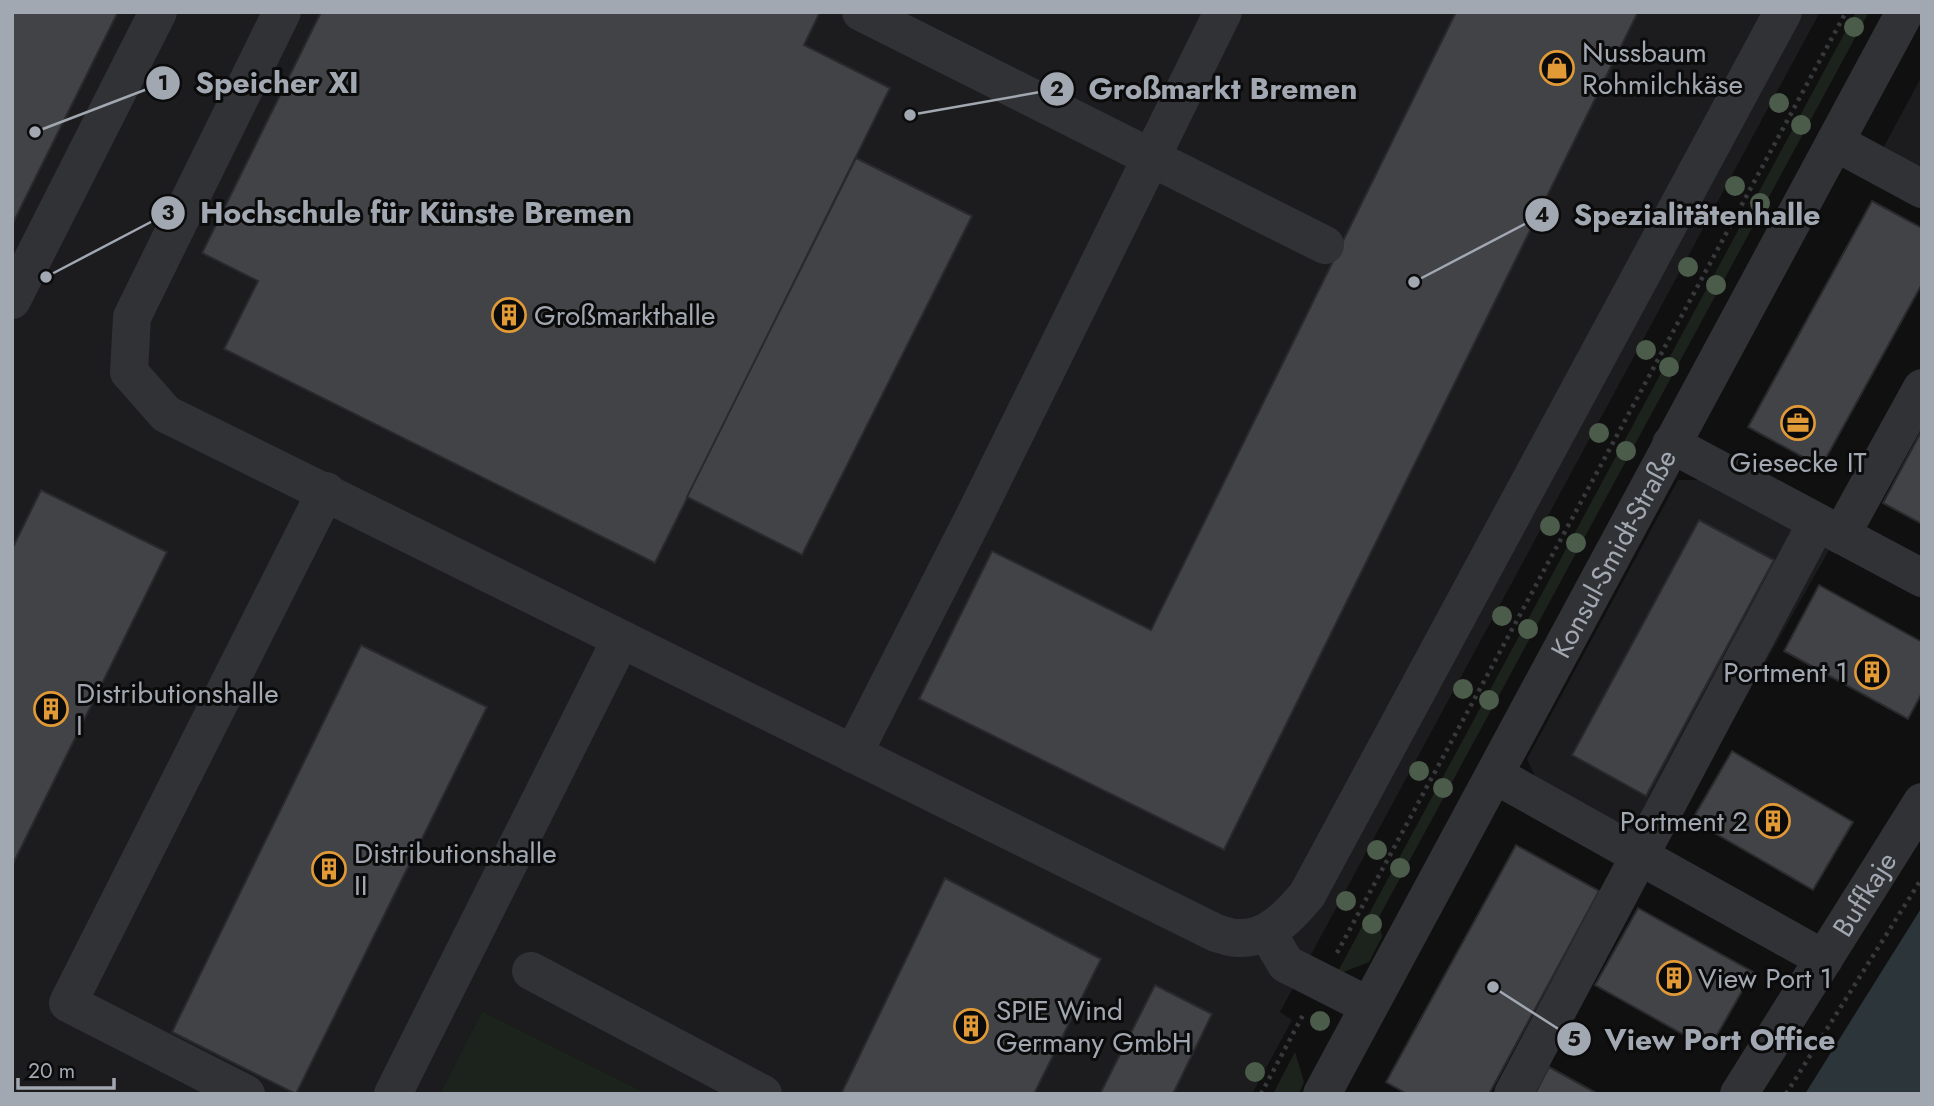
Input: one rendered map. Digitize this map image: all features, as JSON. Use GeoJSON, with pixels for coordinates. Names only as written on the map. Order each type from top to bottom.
{"type":"FeatureCollection","features":[{"type":"Feature","properties":{"kind":"street"},"geometry":{"type":"LineString","coordinates":[[12,300],[158,12]]}},
{"type":"Feature","properties":{"kind":"street"},"geometry":{"type":"LineString","coordinates":[[282,12],[132,317],[129,372],[166,414],[1216,933],[1240,939],[1267,932],[1288,918],[1307,895],[1783,12]]}},
{"type":"Feature","properties":{"kind":"street"},"geometry":{"type":"LineString","coordinates":[[861,12],[1325,245]]}},
{"type":"Feature","properties":{"kind":"street"},"geometry":{"type":"LineString","coordinates":[[853,754],[1223,12]]}},
{"type":"Feature","properties":{"kind":"street","name":"Konsul-Smidt-Straße"},"geometry":{"type":"LineString","coordinates":[[1322,1094],[1905,12]]}},
{"type":"Feature","properties":{"kind":"street"},"geometry":{"type":"LineString","coordinates":[[1835,142],[1922,189]]}},
{"type":"Feature","properties":{"kind":"street"},"geometry":{"type":"LineString","coordinates":[[1513,1094],[1836,532],[1922,388]]}},
{"type":"Feature","properties":{"kind":"street"},"geometry":{"type":"LineString","coordinates":[[1671,444],[1922,578]]}},
{"type":"Feature","properties":{"kind":"street"},"geometry":{"type":"LineString","coordinates":[[246,1094],[68,1003],[326,491]]}},
{"type":"Feature","properties":{"kind":"street"},"geometry":{"type":"LineString","coordinates":[[393,1094],[621,639]]}},
{"type":"Feature","properties":{"kind":"street"},"geometry":{"type":"LineString","coordinates":[[1495,775],[1824,960]]}},
{"type":"Feature","properties":{"kind":"street","name":"Buffkaje"},"geometry":{"type":"LineString","coordinates":[[1739,1094],[1922,802]]}},
{"type":"Feature","properties":{"kind":"street"},"geometry":{"type":"LineString","coordinates":[[1267,932],[1286,964],[1369,1006]]}},
{"type":"Feature","properties":{"kind":"street"},"geometry":{"type":"LineString","coordinates":[[531,971],[763,1094]]}},
{"type":"Feature","properties":{"kind":"path"},"geometry":{"type":"LineString","coordinates":[[1261,1094],[1846,12]]}},
{"type":"Feature","properties":{"kind":"path","name":"Buffkaje"},"geometry":{"type":"LineString","coordinates":[[1786,1094],[1922,877]]}},
{"type":"Feature","properties":{"kind":"shaded area"},"geometry":{"type":"Polygon","coordinates":[[[12,12],[1820,12],[1280,1012],[1292,1020],[1252,1094],[648,1094],[482,1011],[440,1094],[12,1094],[12,12]]]}},
{"type":"Feature","properties":{"kind":"shaded area"},"geometry":{"type":"Polygon","coordinates":[[[1856,12],[1869,12],[1379,917],[1382,937],[1369,962],[1336,975],[1856,12]]]}},
{"type":"Feature","properties":{"kind":"shaded area"},"geometry":{"type":"Polygon","coordinates":[[[1922,76],[1922,189],[1875,163],[1922,76]]]}},
{"type":"Feature","properties":{"kind":"shaded area"},"geometry":{"type":"Polygon","coordinates":[[[1678,480],[1709,480],[1832,545],[1661,847],[1537,781],[1527,759],[1678,480]]]}},
{"type":"Feature","properties":{"kind":"shaded area"},"geometry":{"type":"Polygon","coordinates":[[[1922,907],[1922,1094],[1805,1094],[1922,907]]]}},
{"type":"Feature","properties":{"kind":"shaded area"},"geometry":{"type":"Polygon","coordinates":[[[482,1011],[648,1094],[440,1094],[482,1011]]]}},
{"type":"Feature","properties":{"kind":"shaded area"},"geometry":{"type":"Polygon","coordinates":[[[1295,1052],[1304,1082],[1299,1094],[1273,1094],[1295,1052]]]}},
{"type":"Feature","properties":{"kind":"building"},"geometry":{"type":"Polygon","coordinates":[[[12,12],[118,12],[12,225],[12,12]]]}},
{"type":"Feature","properties":{"kind":"building","name":"Großmarkthalle"},"geometry":{"type":"Polygon","coordinates":[[[321,12],[820,12],[804,45],[890,88],[655,563],[224,349],[258,281],[202,253],[321,12]]]}},
{"type":"Feature","properties":{"kind":"building"},"geometry":{"type":"Polygon","coordinates":[[[1456,12],[1638,12],[1224,850],[919,699],[992,551],[1151,630],[1456,12]]]}},
{"type":"Feature","properties":{"kind":"building"},"geometry":{"type":"Polygon","coordinates":[[[856,158],[972,216],[802,555],[687,497],[856,158]]]}},
{"type":"Feature","properties":{"kind":"building"},"geometry":{"type":"Polygon","coordinates":[[[1872,201],[1922,228],[1922,284],[1821,467],[1748,427],[1872,201]]]}},
{"type":"Feature","properties":{"kind":"building"},"geometry":{"type":"Polygon","coordinates":[[[1922,433],[1922,524],[1883,503],[1922,433]]]}},
{"type":"Feature","properties":{"kind":"building","name":"Distributionshalle I"},"geometry":{"type":"Polygon","coordinates":[[[41,490],[167,552],[12,866],[12,549],[41,490]]]}},
{"type":"Feature","properties":{"kind":"building"},"geometry":{"type":"Polygon","coordinates":[[[1699,520],[1774,560],[1646,796],[1572,755],[1699,520]]]}},
{"type":"Feature","properties":{"kind":"building","name":"Portment 1"},"geometry":{"type":"Polygon","coordinates":[[[1819,585],[1922,642],[1922,693],[1908,719],[1784,651],[1819,585]]]}},
{"type":"Feature","properties":{"kind":"building","name":"Distributionshalle II"},"geometry":{"type":"Polygon","coordinates":[[[361,645],[487,707],[296,1094],[172,1032],[361,645]]]}},
{"type":"Feature","properties":{"kind":"building","name":"Portment 2"},"geometry":{"type":"Polygon","coordinates":[[[1732,751],[1853,822],[1813,890],[1692,820],[1732,751]]]}},
{"type":"Feature","properties":{"kind":"building"},"geometry":{"type":"Polygon","coordinates":[[[1516,845],[1599,891],[1489,1094],[1407,1094],[1386,1082],[1516,845]]]}},
{"type":"Feature","properties":{"kind":"building","name":"SPIE Wind Germany GmbH"},"geometry":{"type":"Polygon","coordinates":[[[945,878],[1101,959],[1034,1094],[841,1094],[945,878]]]}},
{"type":"Feature","properties":{"kind":"building","name":"View Port 1"},"geometry":{"type":"Polygon","coordinates":[[[1638,908],[1753,972],[1709,1049],[1595,985],[1638,908]]]}},
{"type":"Feature","properties":{"kind":"building","name":"SPIE Wind Germany GmbH"},"geometry":{"type":"Polygon","coordinates":[[[1155,985],[1212,1014],[1173,1094],[1100,1094],[1155,985]]]}},
{"type":"Feature","properties":{"kind":"building"},"geometry":{"type":"Polygon","coordinates":[[[1549,1067],[1598,1094],[1535,1094],[1549,1067]]]}},
{"type":"Feature","properties":{"kind":"place","name":"Nussbaum Rohmilchkäse"},"geometry":{"type":"Point","coordinates":[1557,68]}},
{"type":"Feature","properties":{"kind":"place","name":"Großmarkt Bremen"},"geometry":{"type":"Point","coordinates":[910,115]}},
{"type":"Feature","properties":{"kind":"place","name":"Speicher XI"},"geometry":{"type":"Point","coordinates":[35,132]}},
{"type":"Feature","properties":{"kind":"place","name":"Hochschule für Künste Bremen"},"geometry":{"type":"Point","coordinates":[46,277]}},
{"type":"Feature","properties":{"kind":"place","name":"Spezialitätenhalle"},"geometry":{"type":"Point","coordinates":[1414,282]}},
{"type":"Feature","properties":{"kind":"place","name":"Großmarkthalle"},"geometry":{"type":"Point","coordinates":[509,315]}},
{"type":"Feature","properties":{"kind":"place","name":"Giesecke IT"},"geometry":{"type":"Point","coordinates":[1798,423]}},
{"type":"Feature","properties":{"kind":"place","name":"Portment 1"},"geometry":{"type":"Point","coordinates":[1872,672]}},
{"type":"Feature","properties":{"kind":"place","name":"Distributionshalle I"},"geometry":{"type":"Point","coordinates":[51,709]}},
{"type":"Feature","properties":{"kind":"place","name":"Portment 2"},"geometry":{"type":"Point","coordinates":[1773,821]}},
{"type":"Feature","properties":{"kind":"place","name":"Distributionshalle II"},"geometry":{"type":"Point","coordinates":[329,869]}},
{"type":"Feature","properties":{"kind":"place","name":"View Port 1"},"geometry":{"type":"Point","coordinates":[1674,978]}},
{"type":"Feature","properties":{"kind":"place","name":"View Port Office"},"geometry":{"type":"Point","coordinates":[1493,987]}},
{"type":"Feature","properties":{"kind":"place","name":"SPIE Wind Germany GmbH"},"geometry":{"type":"Point","coordinates":[971,1026]}}]}
